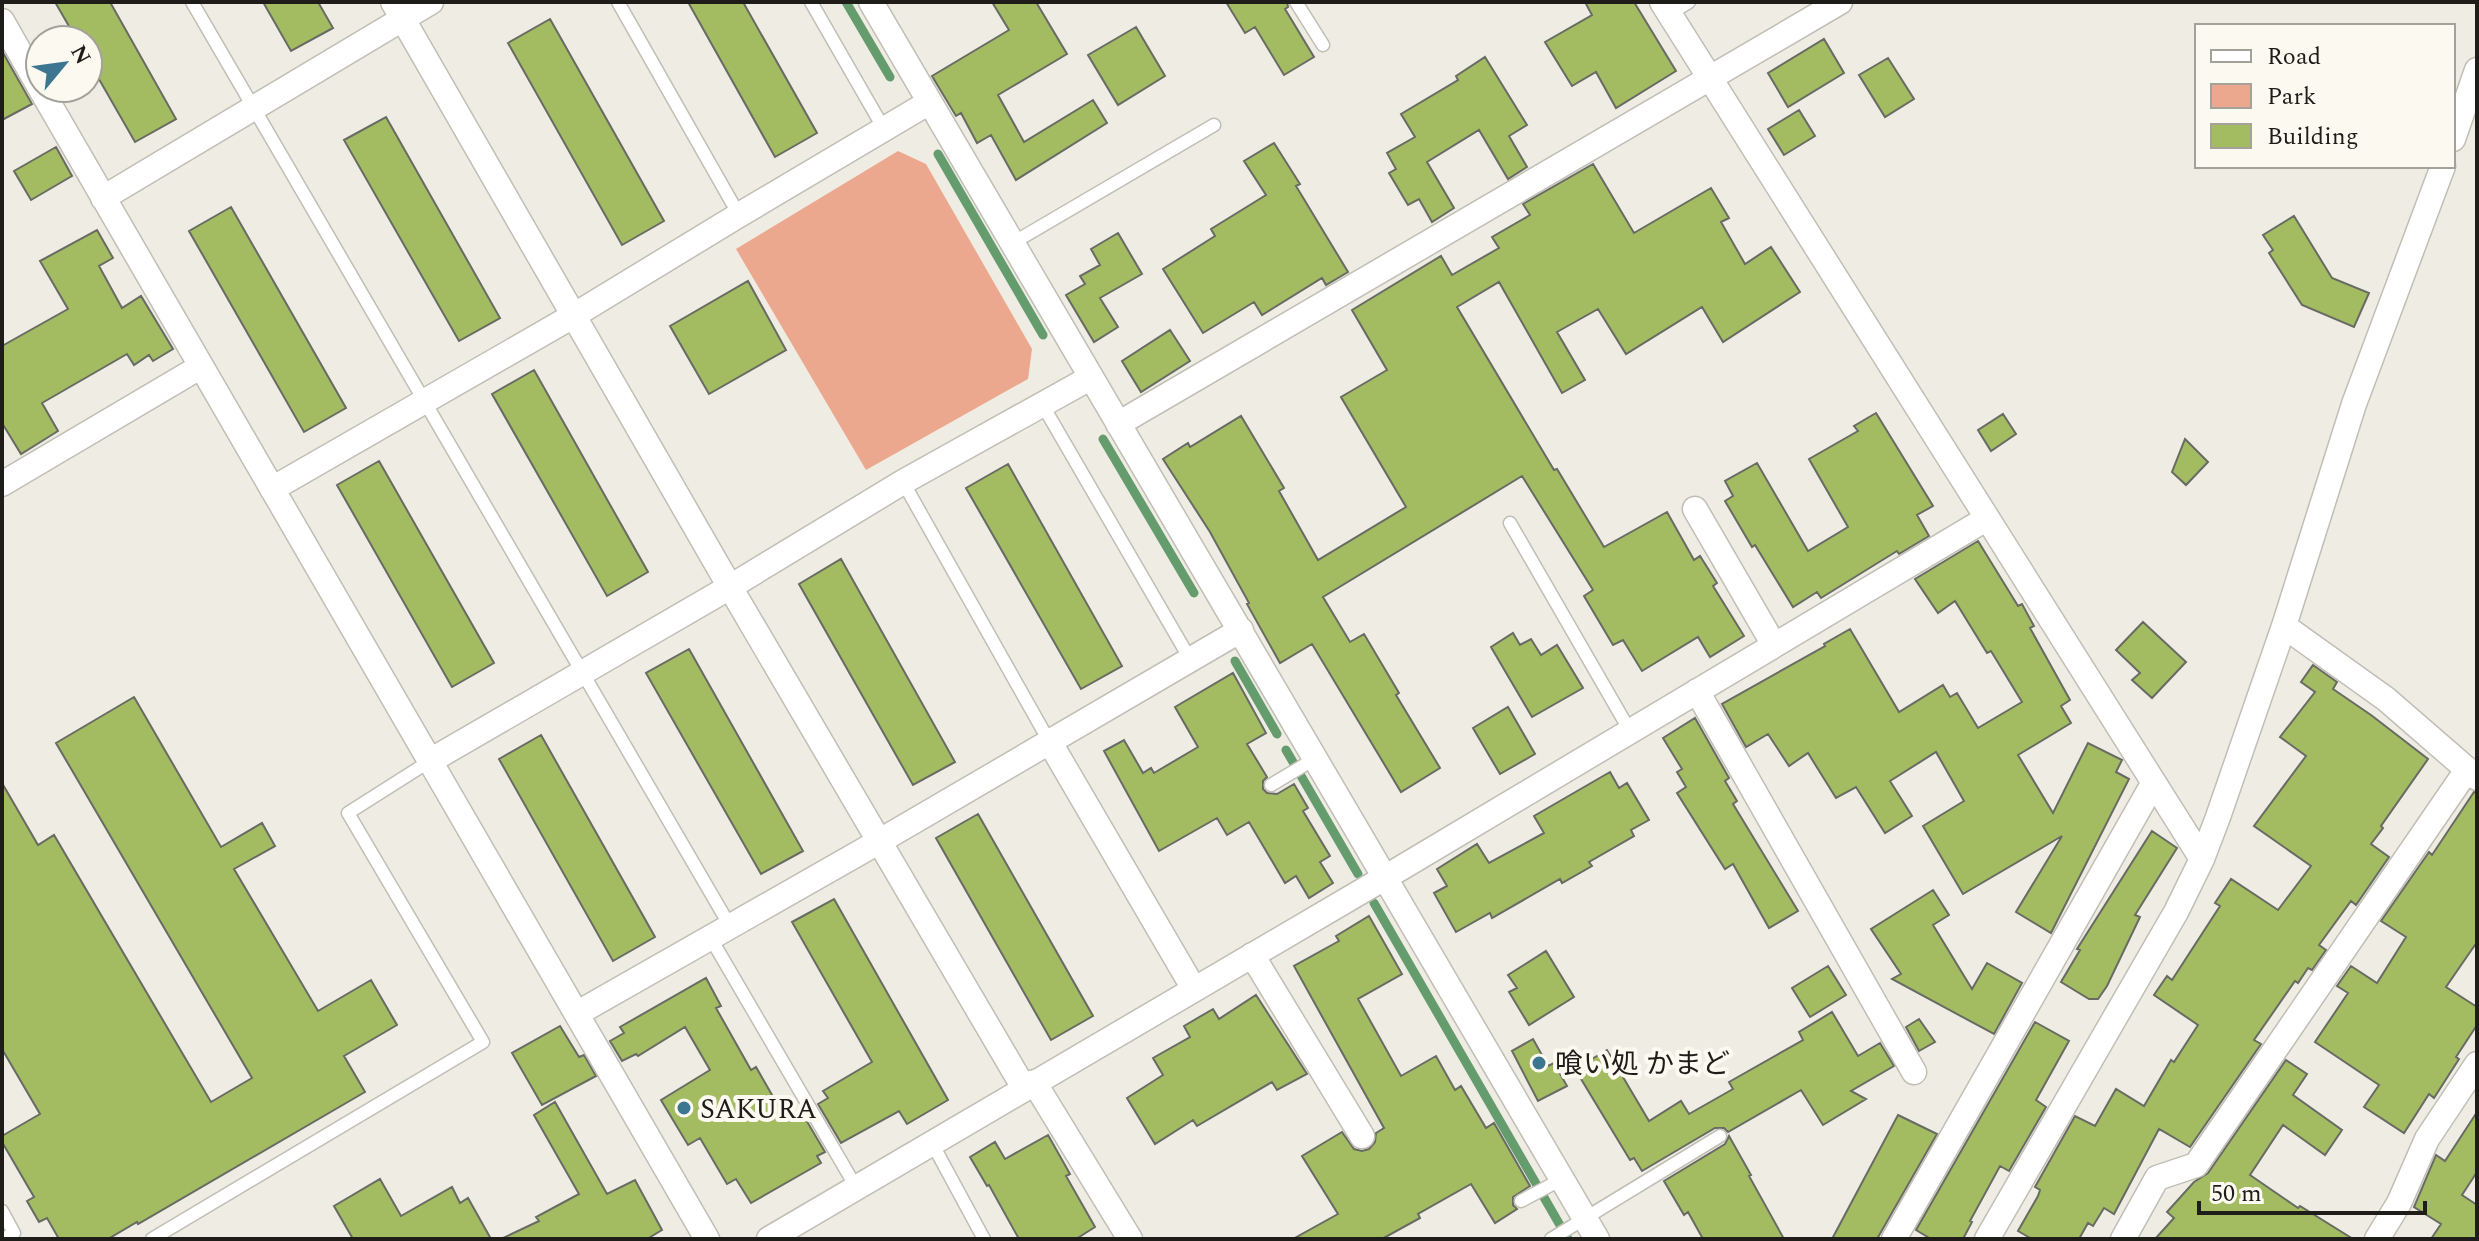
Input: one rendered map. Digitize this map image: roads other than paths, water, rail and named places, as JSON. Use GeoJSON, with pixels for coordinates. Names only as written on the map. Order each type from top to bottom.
{"type":"FeatureCollection","features":[{"type":"Feature","properties":{"kind":"street"},"geometry":{"type":"LineString","coordinates":[[103,198],[254,108],[398,10],[431,2]]}},
{"type":"Feature","properties":{"kind":"street"},"geometry":{"type":"LineString","coordinates":[[871,2],[1241,630],[1310,762],[1386,877],[1555,1183],[1584,1228]]}},
{"type":"Feature","properties":{"kind":"street"},"geometry":{"type":"LineString","coordinates":[[1118,424],[1840,2]]}},
{"type":"Feature","properties":{"kind":"street"},"geometry":{"type":"LineString","coordinates":[[1673,6],[1710,79],[2202,859]]}},
{"type":"Feature","properties":{"kind":"street"},"geometry":{"type":"LineString","coordinates":[[398,10],[880,841],[1029,1085],[1130,1239]]}},
{"type":"Feature","properties":{"kind":"street"},"geometry":{"type":"LineString","coordinates":[[2,21],[24,60]]}},
{"type":"Feature","properties":{"kind":"street"},"geometry":{"type":"LineString","coordinates":[[2455,133],[2477,70]]}},
{"type":"Feature","properties":{"kind":"street"},"geometry":{"type":"LineString","coordinates":[[272,489],[573,316],[928,103]]}},
{"type":"Feature","properties":{"kind":"street"},"geometry":{"type":"LineString","coordinates":[[49,104],[707,1239]]}},
{"type":"Feature","properties":{"kind":"street"},"geometry":{"type":"LineString","coordinates":[[1987,1239],[2176,912],[2202,859],[2284,626],[2354,404],[2442,168]]}},
{"type":"Feature","properties":{"kind":"street"},"geometry":{"type":"LineString","coordinates":[[2,484],[200,367]]}},
{"type":"Feature","properties":{"kind":"street"},"geometry":{"type":"LineString","coordinates":[[430,761],[730,587],[903,482],[1090,378]]}},
{"type":"Feature","properties":{"kind":"street"},"geometry":{"type":"LineString","coordinates":[[1695,509],[1774,645]]}},
{"type":"Feature","properties":{"kind":"street"},"geometry":{"type":"LineString","coordinates":[[769,1239],[1386,877],[1986,519]]}},
{"type":"Feature","properties":{"kind":"street"},"geometry":{"type":"LineString","coordinates":[[2123,1239],[2157,1178],[2196,1165],[2472,774],[2386,699],[2284,626]]}},
{"type":"Feature","properties":{"kind":"street"},"geometry":{"type":"LineString","coordinates":[[578,1013],[1241,630]]}},
{"type":"Feature","properties":{"kind":"street"},"geometry":{"type":"LineString","coordinates":[[1697,691],[1914,1072]]}},
{"type":"Feature","properties":{"kind":"street"},"geometry":{"type":"LineString","coordinates":[[1049,741],[1194,989]]}},
{"type":"Feature","properties":{"kind":"street"},"geometry":{"type":"LineString","coordinates":[[1894,1239],[2153,784]]}},
{"type":"Feature","properties":{"kind":"street"},"geometry":{"type":"LineString","coordinates":[[1252,955],[1362,1136]]}},
{"type":"Feature","properties":{"kind":"street"},"geometry":{"type":"LineString","coordinates":[[2377,1239],[2399,1203],[2427,1139],[2477,1064]]}},
{"type":"Feature","properties":{"kind":"lane"},"geometry":{"type":"LineString","coordinates":[[192,2],[582,672],[856,1187]]}},
{"type":"Feature","properties":{"kind":"lane"},"geometry":{"type":"LineString","coordinates":[[618,2],[739,215]]}},
{"type":"Feature","properties":{"kind":"lane"},"geometry":{"type":"LineString","coordinates":[[811,2],[884,129]]}},
{"type":"Feature","properties":{"kind":"lane"},"geometry":{"type":"LineString","coordinates":[[1296,2],[1323,45]]}},
{"type":"Feature","properties":{"kind":"lane"},"geometry":{"type":"LineString","coordinates":[[1011,244],[1214,125]]}},
{"type":"Feature","properties":{"kind":"lane"},"geometry":{"type":"LineString","coordinates":[[1042,404],[1190,659]]}},
{"type":"Feature","properties":{"kind":"lane"},"geometry":{"type":"LineString","coordinates":[[903,482],[1049,741]]}},
{"type":"Feature","properties":{"kind":"lane"},"geometry":{"type":"LineString","coordinates":[[1510,523],[1630,731]]}},
{"type":"Feature","properties":{"kind":"lane"},"geometry":{"type":"LineString","coordinates":[[152,1239],[483,1042],[348,813],[430,761]]}},
{"type":"Feature","properties":{"kind":"lane"},"geometry":{"type":"LineString","coordinates":[[1271,785],[1310,762]]}},
{"type":"Feature","properties":{"kind":"lane"},"geometry":{"type":"LineString","coordinates":[[1555,1237],[1584,1228],[1720,1136]]}},
{"type":"Feature","properties":{"kind":"lane"},"geometry":{"type":"LineString","coordinates":[[932,1143],[984,1239]]}},
{"type":"Feature","properties":{"kind":"lane"},"geometry":{"type":"LineString","coordinates":[[1521,1201],[1555,1183]]}},
{"type":"Feature","properties":{"kind":"lane"},"geometry":{"type":"LineString","coordinates":[[2,1211],[12,1237]]}},
{"type":"Feature","properties":{"kind":"waterway"},"geometry":{"type":"LineString","coordinates":[[846,2],[890,77]]}},
{"type":"Feature","properties":{"kind":"waterway"},"geometry":{"type":"LineString","coordinates":[[938,154],[1043,335]]}},
{"type":"Feature","properties":{"kind":"waterway"},"geometry":{"type":"LineString","coordinates":[[1103,439],[1194,593]]}},
{"type":"Feature","properties":{"kind":"waterway"},"geometry":{"type":"LineString","coordinates":[[1235,661],[1277,734]]}},
{"type":"Feature","properties":{"kind":"waterway"},"geometry":{"type":"LineString","coordinates":[[1286,750],[1358,874]]}},
{"type":"Feature","properties":{"kind":"waterway"},"geometry":{"type":"LineString","coordinates":[[1374,903],[1568,1239]]}},
{"type":"Feature","properties":{"kind":"place","name":"喰い処 かまど"},"geometry":{"type":"Point","coordinates":[1539,1063]}},
{"type":"Feature","properties":{"kind":"place","name":"SAKURA"},"geometry":{"type":"Point","coordinates":[684,1108]}}]}
